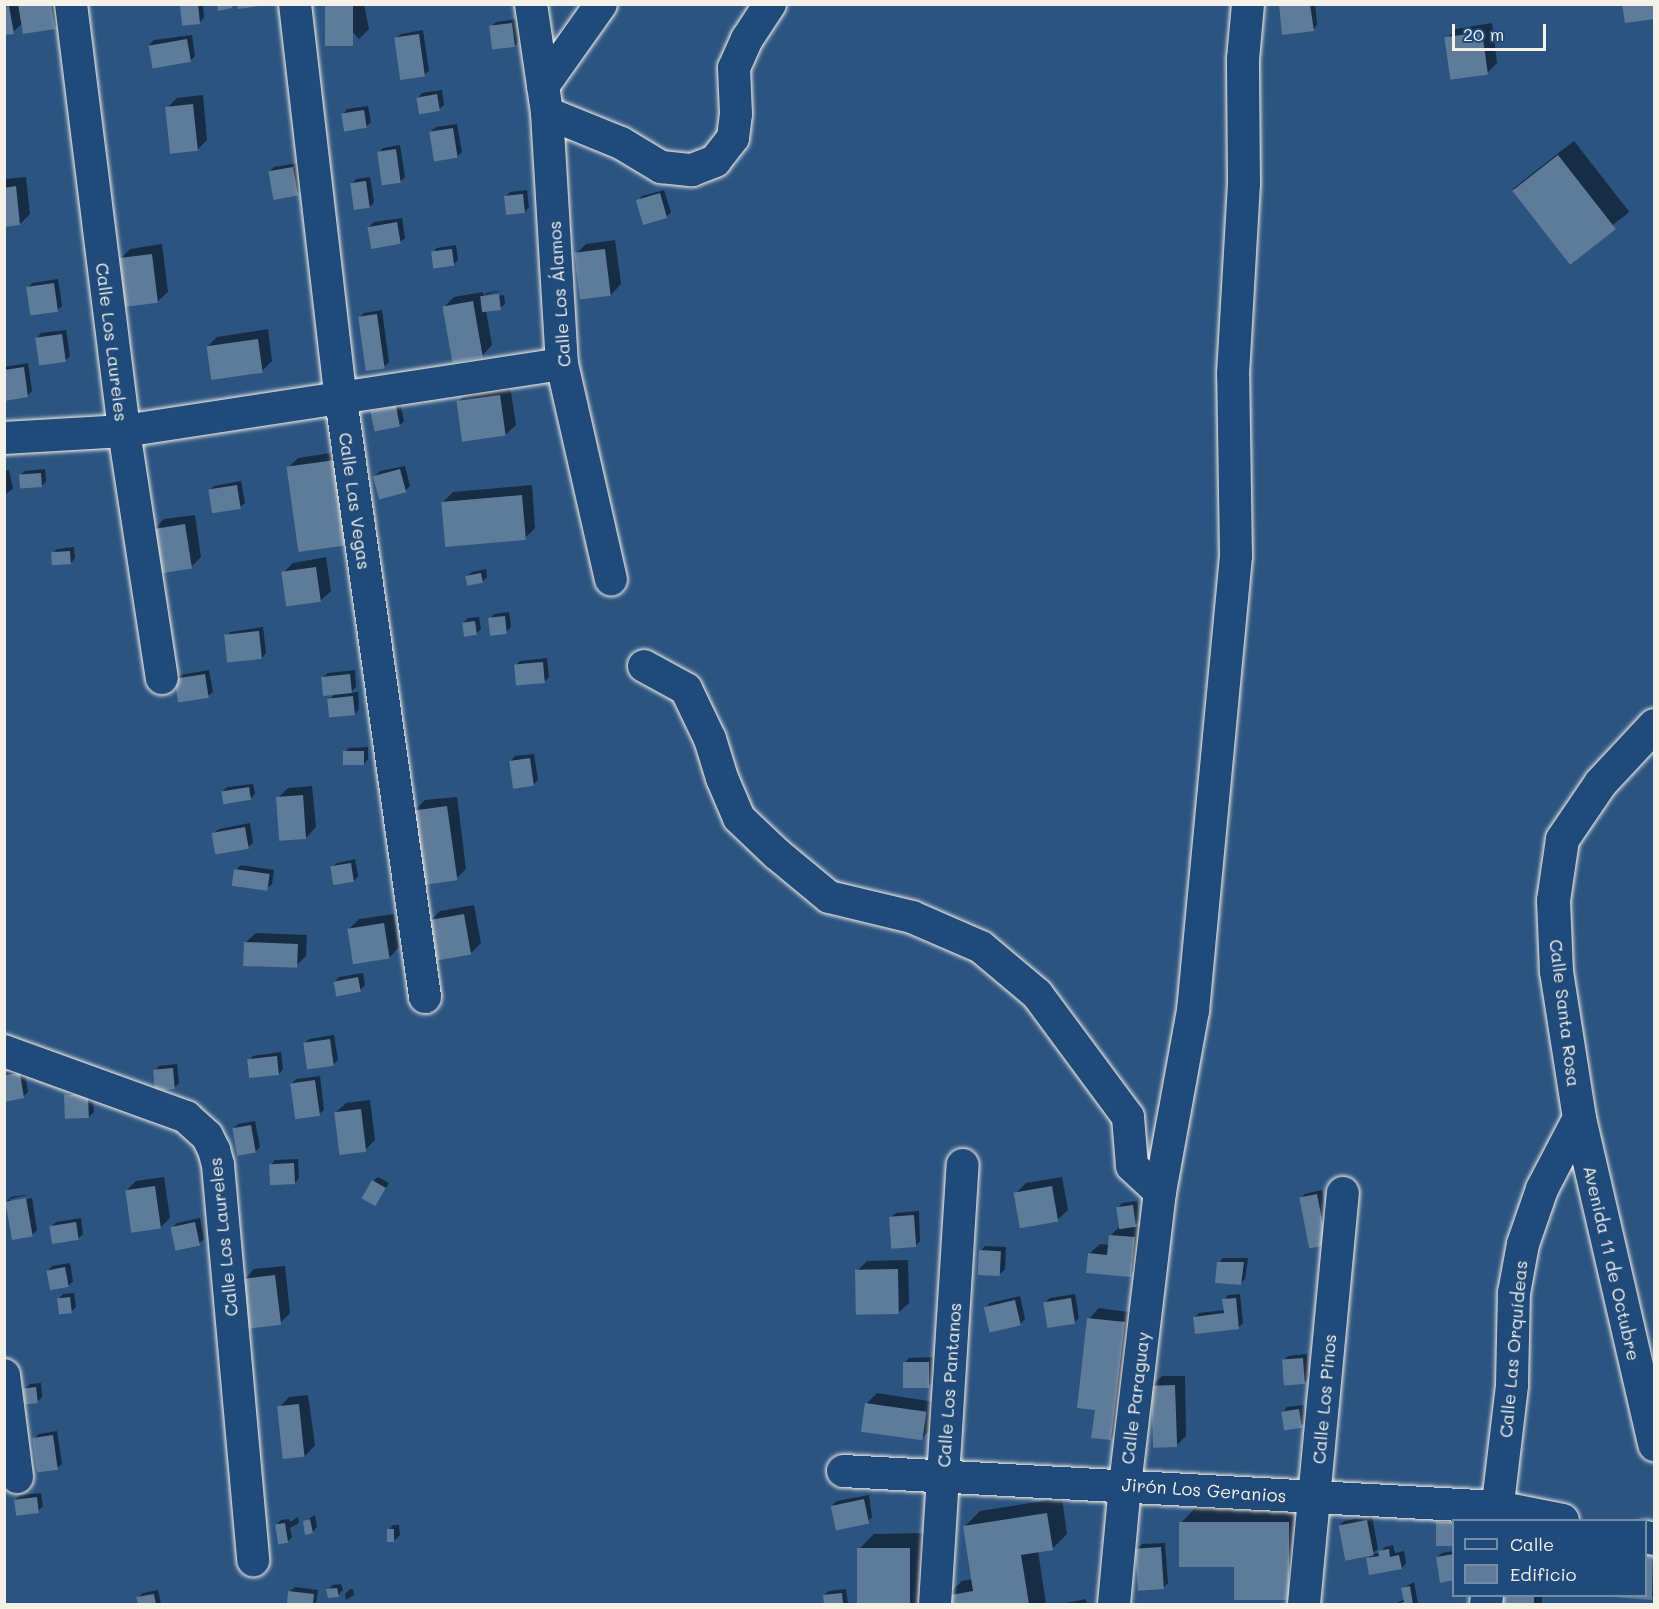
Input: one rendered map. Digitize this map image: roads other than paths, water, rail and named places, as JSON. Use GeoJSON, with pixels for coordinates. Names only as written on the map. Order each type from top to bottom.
{"type":"FeatureCollection","features":[{"type":"Feature","properties":{"kind":"street","name":"Calle Los Laureles"},"geometry":{"type":"LineString","coordinates":[[70,4],[124,431],[162,678]]}},
{"type":"Feature","properties":{"kind":"street","name":"Calle Las Vegas"},"geometry":{"type":"LineString","coordinates":[[295,4],[341,399],[425,997]]}},
{"type":"Feature","properties":{"kind":"street","name":"Calle Los Álamos"},"geometry":{"type":"LineString","coordinates":[[531,4],[545,99],[562,364],[611,579]]}},
{"type":"Feature","properties":{"kind":"street"},"geometry":{"type":"LineString","coordinates":[[601,4],[545,99],[661,167],[692,170],[715,161],[733,138],[736,114],[734,68],[747,39],[770,4]]}},
{"type":"Feature","properties":{"kind":"street","name":"Calle Paraguay"},"geometry":{"type":"LineString","coordinates":[[1114,1605],[1125,1485],[1160,1192],[1193,1011],[1236,556],[1233,374],[1244,183],[1243,58],[1248,4]]}},
{"type":"Feature","properties":{"kind":"street"},"geometry":{"type":"LineString","coordinates":[[4,438],[124,431],[562,364]]}},
{"type":"Feature","properties":{"kind":"street"},"geometry":{"type":"LineString","coordinates":[[644,666],[686,689],[710,739],[722,778],[740,818],[794,868],[829,897],[912,917],[981,947],[1037,994],[1128,1117],[1132,1166],[1160,1192]]}},
{"type":"Feature","properties":{"kind":"street","name":"Calle Santa Rosa"},"geometry":{"type":"LineString","coordinates":[[1579,1118],[1556,971],[1553,900],[1562,839],[1600,783],[1654,725]]}},
{"type":"Feature","properties":{"kind":"street","name":"Calle Los Laureles"},"geometry":{"type":"LineString","coordinates":[[4,1051],[186,1117],[207,1136],[214,1150],[218,1165],[253,1560]]}},
{"type":"Feature","properties":{"kind":"street","name":"Avenida 11 de Octubre"},"geometry":{"type":"LineString","coordinates":[[1579,1118],[1654,1444]]}},
{"type":"Feature","properties":{"kind":"street","name":"Calle Las Orquídeas"},"geometry":{"type":"LineString","coordinates":[[1496,1514],[1512,1385],[1514,1293],[1522,1244],[1542,1189],[1579,1118]]}},
{"type":"Feature","properties":{"kind":"street","name":"Calle Los Pantanos"},"geometry":{"type":"LineString","coordinates":[[935,1605],[963,1165]]}},
{"type":"Feature","properties":{"kind":"street","name":"Calle Los Pinos"},"geometry":{"type":"LineString","coordinates":[[1304,1605],[1343,1193]]}},
{"type":"Feature","properties":{"kind":"street"},"geometry":{"type":"LineString","coordinates":[[4,1375],[17,1477]]}},
{"type":"Feature","properties":{"kind":"street","name":"Jirón Los Geranios"},"geometry":{"type":"LineString","coordinates":[[843,1471],[1315,1497],[1544,1519]]}}]}
